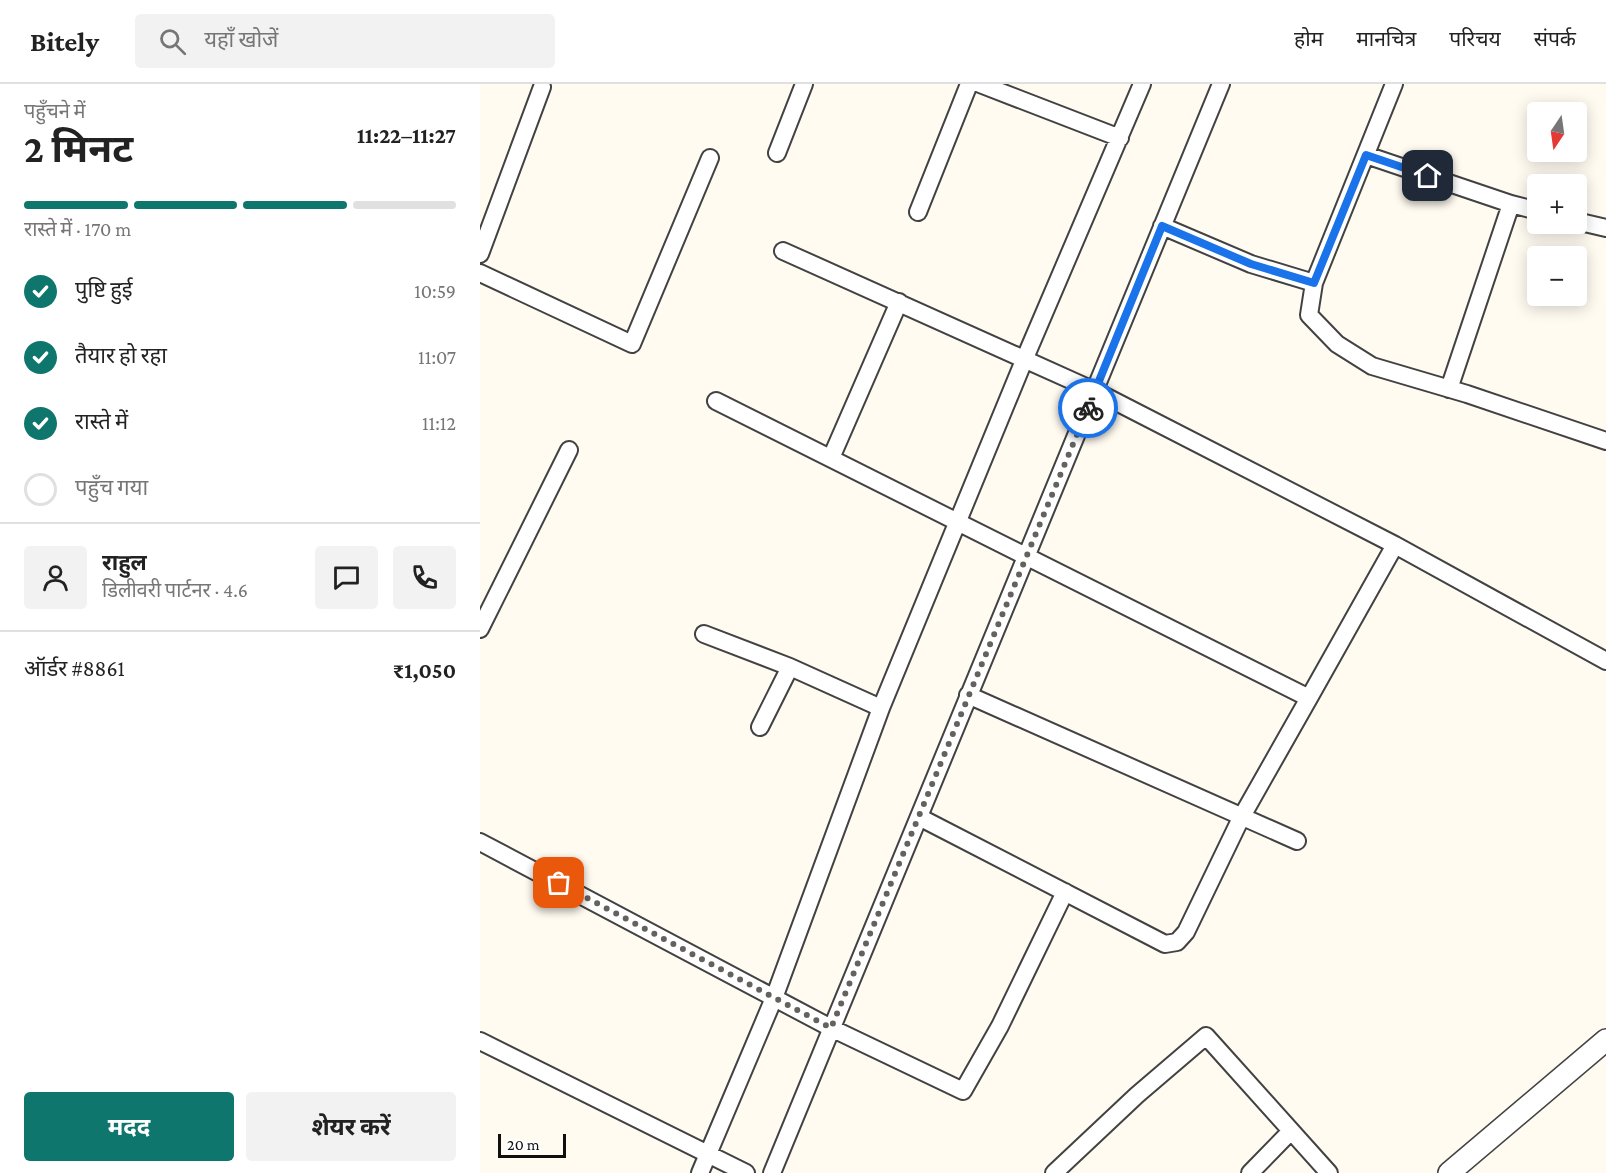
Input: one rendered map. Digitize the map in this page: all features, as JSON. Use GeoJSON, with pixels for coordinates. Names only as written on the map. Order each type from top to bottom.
{"type":"FeatureCollection","features":[{"type":"Feature","properties":{"kind":"street"},"geometry":{"type":"LineString","coordinates":[[777,153],[804,84]]}},
{"type":"Feature","properties":{"kind":"street"},"geometry":{"type":"LineString","coordinates":[[918,212],[969,84]]}},
{"type":"Feature","properties":{"kind":"street"},"geometry":{"type":"LineString","coordinates":[[980,84],[1120,138]]}},
{"type":"Feature","properties":{"kind":"street"},"geometry":{"type":"LineString","coordinates":[[700,1173],[774,998],[881,708],[1025,358],[1142,84]]}},
{"type":"Feature","properties":{"kind":"street"},"geometry":{"type":"LineString","coordinates":[[772,1173],[1221,84]]}},
{"type":"Feature","properties":{"kind":"street"},"geometry":{"type":"LineString","coordinates":[[1394,84],[1314,283],[1309,315],[1337,344],[1372,366],[1606,441]]}},
{"type":"Feature","properties":{"kind":"street"},"geometry":{"type":"LineString","coordinates":[[480,254],[542,87]]}},
{"type":"Feature","properties":{"kind":"street"},"geometry":{"type":"LineString","coordinates":[[1366,155],[1527,208]]}},
{"type":"Feature","properties":{"kind":"street"},"geometry":{"type":"LineString","coordinates":[[480,273],[632,344],[710,158]]}},
{"type":"Feature","properties":{"kind":"street"},"geometry":{"type":"LineString","coordinates":[[1449,389],[1511,204]]}},
{"type":"Feature","properties":{"kind":"street"},"geometry":{"type":"LineString","coordinates":[[1587,224],[1606,228]]}},
{"type":"Feature","properties":{"kind":"street"},"geometry":{"type":"LineString","coordinates":[[1162,226],[1251,264],[1314,283]]}},
{"type":"Feature","properties":{"kind":"street"},"geometry":{"type":"LineString","coordinates":[[783,251],[1095,391],[1395,545],[1606,661]]}},
{"type":"Feature","properties":{"kind":"street"},"geometry":{"type":"LineString","coordinates":[[831,458],[899,302]]}},
{"type":"Feature","properties":{"kind":"street"},"geometry":{"type":"LineString","coordinates":[[716,401],[1309,698]]}},
{"type":"Feature","properties":{"kind":"street"},"geometry":{"type":"LineString","coordinates":[[480,629],[569,450]]}},
{"type":"Feature","properties":{"kind":"street"},"geometry":{"type":"LineString","coordinates":[[919,817],[1165,944],[1177,942],[1186,932],[1241,818],[1395,545]]}},
{"type":"Feature","properties":{"kind":"street"},"geometry":{"type":"LineString","coordinates":[[704,634],[790,667],[881,708]]}},
{"type":"Feature","properties":{"kind":"street"},"geometry":{"type":"LineString","coordinates":[[760,727],[790,667]]}},
{"type":"Feature","properties":{"kind":"street"},"geometry":{"type":"LineString","coordinates":[[968,695],[1297,841]]}},
{"type":"Feature","properties":{"kind":"street"},"geometry":{"type":"LineString","coordinates":[[480,842],[831,1028],[963,1091],[1000,1026],[1065,892]]}},
{"type":"Feature","properties":{"kind":"street"},"geometry":{"type":"LineString","coordinates":[[1054,1173],[1137,1095],[1206,1036],[1329,1173]]}},
{"type":"Feature","properties":{"kind":"street"},"geometry":{"type":"LineString","coordinates":[[1449,1173],[1606,1040]]}},
{"type":"Feature","properties":{"kind":"street"},"geometry":{"type":"LineString","coordinates":[[480,1041],[746,1173]]}},
{"type":"Feature","properties":{"kind":"street"},"geometry":{"type":"LineString","coordinates":[[1250,1173],[1290,1132]]}},
{"type":"Feature","properties":{"kind":"way so far"},"geometry":{"type":"LineString","coordinates":[[559,883],[831,1028],[1088,408]]}},
{"type":"Feature","properties":{"kind":"route"},"geometry":{"type":"LineString","coordinates":[[1088,408],[1162,226],[1251,264],[1314,283],[1366,155],[1428,176]]}}]}
